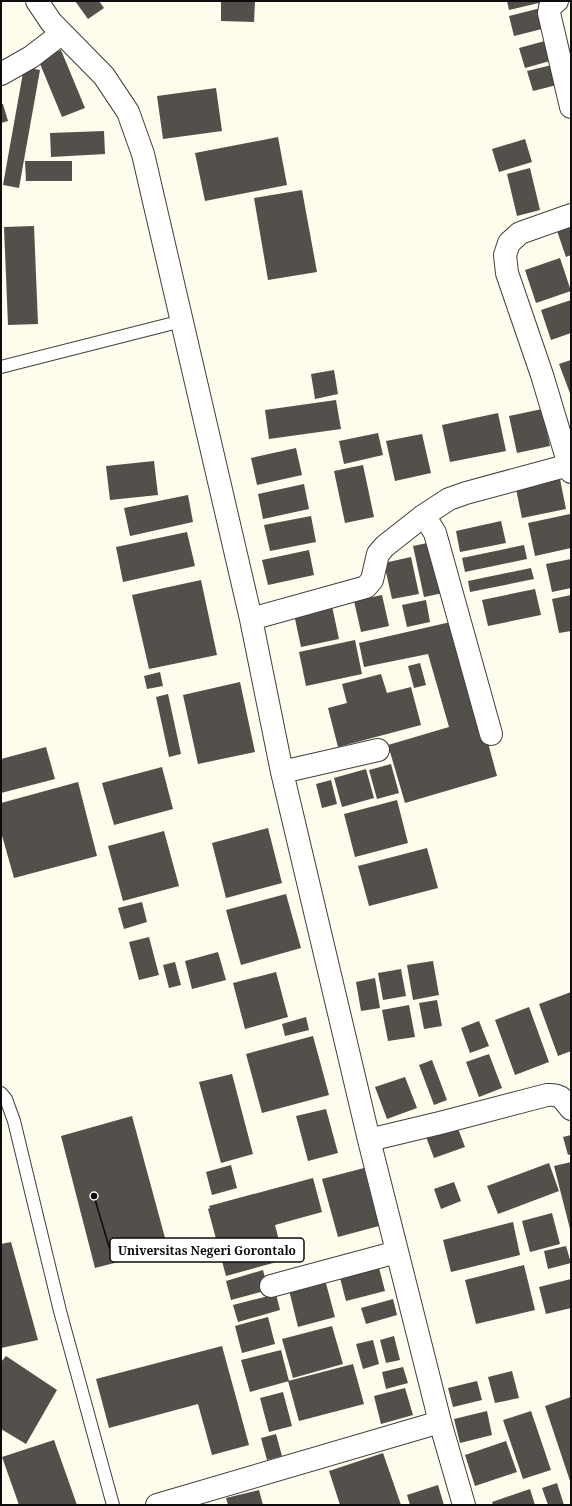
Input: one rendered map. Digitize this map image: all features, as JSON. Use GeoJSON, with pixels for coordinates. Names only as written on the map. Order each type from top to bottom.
{"type":"FeatureCollection","features":[{"type":"Feature","properties":{"kind":"street"},"geometry":{"type":"LineString","coordinates":[[38,1],[51,22],[61,34],[104,76],[128,112],[143,154],[251,619],[282,772],[369,1140],[440,1422],[464,1505]]}},
{"type":"Feature","properties":{"kind":"street"},"geometry":{"type":"LineString","coordinates":[[556,1],[550,7],[549,13],[571,107]]}},
{"type":"Feature","properties":{"kind":"street"},"geometry":{"type":"LineString","coordinates":[[1,74],[31,57],[61,34]]}},
{"type":"Feature","properties":{"kind":"street"},"geometry":{"type":"LineString","coordinates":[[251,619],[366,587],[372,580],[378,554],[385,546],[423,516],[449,499],[466,493],[570,469],[542,375],[507,273],[505,255],[509,243],[520,233],[571,215]]}},
{"type":"Feature","properties":{"kind":"street"},"geometry":{"type":"LineString","coordinates":[[423,516],[435,533],[492,734]]}},
{"type":"Feature","properties":{"kind":"street"},"geometry":{"type":"LineString","coordinates":[[282,772],[378,750]]}},
{"type":"Feature","properties":{"kind":"street"},"geometry":{"type":"LineString","coordinates":[[369,1140],[547,1095],[555,1094],[562,1097],[571,1109]]}},
{"type":"Feature","properties":{"kind":"street"},"geometry":{"type":"LineString","coordinates":[[271,1286],[397,1252]]}},
{"type":"Feature","properties":{"kind":"street"},"geometry":{"type":"LineString","coordinates":[[157,1505],[440,1422]]}},
{"type":"Feature","properties":{"kind":"lane"},"geometry":{"type":"LineString","coordinates":[[1,367],[182,321]]}},
{"type":"Feature","properties":{"kind":"lane"},"geometry":{"type":"LineString","coordinates":[[1,1093],[6,1099],[14,1121],[60,1310],[113,1505]]}},
{"type":"Feature","properties":{"kind":"building"},"geometry":{"type":"Polygon","coordinates":[[[75,1],[99,1],[104,8],[88,19],[75,1]]]}},
{"type":"Feature","properties":{"kind":"building"},"geometry":{"type":"Polygon","coordinates":[[[221,1],[255,1],[254,22],[221,21],[221,1]]]}},
{"type":"Feature","properties":{"kind":"building"},"geometry":{"type":"Polygon","coordinates":[[[507,1],[543,1],[543,2],[509,10],[507,1]]]}},
{"type":"Feature","properties":{"kind":"building"},"geometry":{"type":"Polygon","coordinates":[[[541,8],[546,28],[514,36],[509,16],[541,8]]]}},
{"type":"Feature","properties":{"kind":"building"},"geometry":{"type":"Polygon","coordinates":[[[552,39],[557,59],[525,68],[519,48],[552,39]]]}},
{"type":"Feature","properties":{"kind":"building"},"geometry":{"type":"Polygon","coordinates":[[[61,50],[85,108],[62,117],[38,59],[61,50]]]}},
{"type":"Feature","properties":{"kind":"building"},"geometry":{"type":"Polygon","coordinates":[[[560,63],[565,83],[533,91],[527,71],[560,63]]]}},
{"type":"Feature","properties":{"kind":"building"},"geometry":{"type":"Polygon","coordinates":[[[24,67],[40,70],[19,188],[3,185],[24,67]]]}},
{"type":"Feature","properties":{"kind":"building"},"geometry":{"type":"Polygon","coordinates":[[[216,88],[222,131],[163,139],[157,96],[216,88]]]}},
{"type":"Feature","properties":{"kind":"building"},"geometry":{"type":"Polygon","coordinates":[[[1,104],[3,104],[8,121],[1,123],[1,104]]]}},
{"type":"Feature","properties":{"kind":"building"},"geometry":{"type":"Polygon","coordinates":[[[104,131],[105,154],[51,157],[50,133],[104,131]]]}},
{"type":"Feature","properties":{"kind":"building"},"geometry":{"type":"Polygon","coordinates":[[[278,137],[287,185],[205,201],[195,153],[278,137]]]}},
{"type":"Feature","properties":{"kind":"building"},"geometry":{"type":"Polygon","coordinates":[[[525,139],[532,162],[499,172],[492,149],[525,139]]]}},
{"type":"Feature","properties":{"kind":"building"},"geometry":{"type":"Polygon","coordinates":[[[25,161],[72,161],[72,181],[26,181],[25,161]]]}},
{"type":"Feature","properties":{"kind":"building"},"geometry":{"type":"Polygon","coordinates":[[[530,168],[540,210],[517,216],[507,174],[530,168]]]}},
{"type":"Feature","properties":{"kind":"building"},"geometry":{"type":"Polygon","coordinates":[[[302,190],[317,272],[268,280],[254,198],[302,190]]]}},
{"type":"Feature","properties":{"kind":"building"},"geometry":{"type":"Polygon","coordinates":[[[571,223],[571,255],[566,257],[556,228],[571,223]]]}},
{"type":"Feature","properties":{"kind":"building"},"geometry":{"type":"Polygon","coordinates":[[[34,226],[38,324],[8,325],[4,227],[34,226]]]}},
{"type":"Feature","properties":{"kind":"building"},"geometry":{"type":"Polygon","coordinates":[[[560,258],[571,291],[536,303],[525,270],[560,258]]]}},
{"type":"Feature","properties":{"kind":"building"},"geometry":{"type":"Polygon","coordinates":[[[571,300],[571,333],[551,340],[541,310],[571,300]]]}},
{"type":"Feature","properties":{"kind":"building"},"geometry":{"type":"Polygon","coordinates":[[[571,360],[571,396],[559,364],[571,360]]]}},
{"type":"Feature","properties":{"kind":"building"},"geometry":{"type":"Polygon","coordinates":[[[334,370],[338,394],[315,399],[311,374],[334,370]]]}},
{"type":"Feature","properties":{"kind":"building"},"geometry":{"type":"Polygon","coordinates":[[[336,400],[341,429],[269,439],[265,410],[336,400]]]}},
{"type":"Feature","properties":{"kind":"building"},"geometry":{"type":"Polygon","coordinates":[[[542,409],[550,446],[517,453],[509,416],[542,409]]]}},
{"type":"Feature","properties":{"kind":"building"},"geometry":{"type":"Polygon","coordinates":[[[498,413],[506,451],[450,462],[442,425],[498,413]]]}},
{"type":"Feature","properties":{"kind":"building"},"geometry":{"type":"Polygon","coordinates":[[[378,433],[383,455],[344,464],[339,441],[378,433]]]}},
{"type":"Feature","properties":{"kind":"building"},"geometry":{"type":"Polygon","coordinates":[[[422,434],[431,473],[395,481],[386,441],[422,434]]]}},
{"type":"Feature","properties":{"kind":"building"},"geometry":{"type":"Polygon","coordinates":[[[296,448],[302,475],[257,485],[251,458],[296,448]]]}},
{"type":"Feature","properties":{"kind":"building"},"geometry":{"type":"Polygon","coordinates":[[[154,461],[158,495],[110,500],[106,466],[154,461]]]}},
{"type":"Feature","properties":{"kind":"building"},"geometry":{"type":"Polygon","coordinates":[[[363,465],[374,517],[345,523],[334,471],[363,465]]]}},
{"type":"Feature","properties":{"kind":"building"},"geometry":{"type":"Polygon","coordinates":[[[560,479],[566,509],[522,518],[516,489],[560,479]]]}},
{"type":"Feature","properties":{"kind":"building"},"geometry":{"type":"Polygon","coordinates":[[[304,484],[309,509],[263,519],[258,494],[304,484]]]}},
{"type":"Feature","properties":{"kind":"building"},"geometry":{"type":"Polygon","coordinates":[[[188,495],[193,522],[130,536],[124,508],[188,495]]]}},
{"type":"Feature","properties":{"kind":"building"},"geometry":{"type":"Polygon","coordinates":[[[570,514],[571,548],[535,556],[528,523],[570,514]]]}},
{"type":"Feature","properties":{"kind":"building"},"geometry":{"type":"Polygon","coordinates":[[[311,516],[316,542],[270,551],[264,525],[311,516]]]}},
{"type":"Feature","properties":{"kind":"building"},"geometry":{"type":"Polygon","coordinates":[[[501,521],[506,543],[460,552],[456,531],[501,521]]]}},
{"type":"Feature","properties":{"kind":"building"},"geometry":{"type":"Polygon","coordinates":[[[187,532],[195,566],[123,582],[116,547],[187,532]]]}},
{"type":"Feature","properties":{"kind":"building"},"geometry":{"type":"Polygon","coordinates":[[[437,541],[448,592],[424,597],[413,546],[437,541]]]}},
{"type":"Feature","properties":{"kind":"building"},"geometry":{"type":"Polygon","coordinates":[[[524,545],[527,559],[465,572],[462,558],[524,545]]]}},
{"type":"Feature","properties":{"kind":"building"},"geometry":{"type":"Polygon","coordinates":[[[309,550],[314,575],[268,585],[262,560],[309,550]]]}},
{"type":"Feature","properties":{"kind":"building"},"geometry":{"type":"Polygon","coordinates":[[[411,557],[419,594],[392,599],[384,563],[411,557]]]}},
{"type":"Feature","properties":{"kind":"building"},"geometry":{"type":"Polygon","coordinates":[[[571,559],[571,588],[552,592],[546,564],[571,559]]]}},
{"type":"Feature","properties":{"kind":"building"},"geometry":{"type":"Polygon","coordinates":[[[531,568],[534,579],[470,592],[468,581],[531,568]]]}},
{"type":"Feature","properties":{"kind":"building"},"geometry":{"type":"Polygon","coordinates":[[[201,580],[217,655],[149,669],[132,595],[201,580]]]}},
{"type":"Feature","properties":{"kind":"building"},"geometry":{"type":"Polygon","coordinates":[[[535,589],[541,615],[488,626],[482,600],[535,589]]]}},
{"type":"Feature","properties":{"kind":"building"},"geometry":{"type":"Polygon","coordinates":[[[382,595],[389,626],[361,632],[354,601],[382,595]]]}},
{"type":"Feature","properties":{"kind":"building"},"geometry":{"type":"Polygon","coordinates":[[[571,595],[571,631],[559,633],[552,599],[571,595]]]}},
{"type":"Feature","properties":{"kind":"building"},"geometry":{"type":"Polygon","coordinates":[[[426,600],[430,622],[407,627],[402,605],[426,600]]]}},
{"type":"Feature","properties":{"kind":"building"},"geometry":{"type":"Polygon","coordinates":[[[332,606],[339,639],[301,647],[294,614],[332,606]]]}},
{"type":"Feature","properties":{"kind":"building"},"geometry":{"type":"Polygon","coordinates":[[[455,621],[497,776],[405,803],[388,745],[449,727],[428,654],[364,667],[359,643],[455,621]]]}},
{"type":"Feature","properties":{"kind":"building"},"geometry":{"type":"Polygon","coordinates":[[[355,640],[362,674],[306,686],[299,652],[355,640]]]}},
{"type":"Feature","properties":{"kind":"building"},"geometry":{"type":"Polygon","coordinates":[[[420,663],[426,685],[414,688],[408,666],[420,663]]]}},
{"type":"Feature","properties":{"kind":"building"},"geometry":{"type":"Polygon","coordinates":[[[160,672],[163,686],[147,689],[144,676],[160,672]]]}},
{"type":"Feature","properties":{"kind":"building"},"geometry":{"type":"Polygon","coordinates":[[[381,674],[387,693],[411,687],[421,725],[338,747],[328,708],[347,703],[342,684],[381,674]]]}},
{"type":"Feature","properties":{"kind":"building"},"geometry":{"type":"Polygon","coordinates":[[[240,682],[255,752],[198,764],[183,695],[240,682]]]}},
{"type":"Feature","properties":{"kind":"building"},"geometry":{"type":"Polygon","coordinates":[[[168,694],[181,754],[169,757],[156,697],[168,694]]]}},
{"type":"Feature","properties":{"kind":"building"},"geometry":{"type":"Polygon","coordinates":[[[46,747],[55,779],[1,793],[1,759],[46,747]]]}},
{"type":"Feature","properties":{"kind":"building"},"geometry":{"type":"Polygon","coordinates":[[[391,764],[399,793],[377,799],[369,770],[391,764]]]}},
{"type":"Feature","properties":{"kind":"building"},"geometry":{"type":"Polygon","coordinates":[[[162,767],[173,809],[114,825],[102,783],[162,767]]]}},
{"type":"Feature","properties":{"kind":"building"},"geometry":{"type":"Polygon","coordinates":[[[366,769],[374,798],[342,807],[334,778],[366,769]]]}},
{"type":"Feature","properties":{"kind":"building"},"geometry":{"type":"Polygon","coordinates":[[[331,780],[337,804],[322,808],[316,784],[331,780]]]}},
{"type":"Feature","properties":{"kind":"building"},"geometry":{"type":"Polygon","coordinates":[[[78,782],[97,856],[14,878],[1,832],[1,803],[78,782]]]}},
{"type":"Feature","properties":{"kind":"building"},"geometry":{"type":"Polygon","coordinates":[[[397,800],[408,843],[355,857],[344,814],[397,800]]]}},
{"type":"Feature","properties":{"kind":"building"},"geometry":{"type":"Polygon","coordinates":[[[268,828],[282,883],[226,898],[212,843],[268,828]]]}},
{"type":"Feature","properties":{"kind":"building"},"geometry":{"type":"Polygon","coordinates":[[[164,831],[179,886],[123,901],[108,846],[164,831]]]}},
{"type":"Feature","properties":{"kind":"building"},"geometry":{"type":"Polygon","coordinates":[[[427,848],[438,888],[369,906],[358,866],[427,848]]]}},
{"type":"Feature","properties":{"kind":"building"},"geometry":{"type":"Polygon","coordinates":[[[286,894],[301,948],[241,965],[226,910],[286,894]]]}},
{"type":"Feature","properties":{"kind":"building"},"geometry":{"type":"Polygon","coordinates":[[[142,902],[147,922],[124,929],[118,908],[142,902]]]}},
{"type":"Feature","properties":{"kind":"building"},"geometry":{"type":"Polygon","coordinates":[[[149,937],[159,975],[139,980],[129,942],[149,937]]]}},
{"type":"Feature","properties":{"kind":"building"},"geometry":{"type":"Polygon","coordinates":[[[218,952],[226,980],[192,989],[185,961],[218,952]]]}},
{"type":"Feature","properties":{"kind":"building"},"geometry":{"type":"Polygon","coordinates":[[[433,961],[439,995],[413,1000],[407,965],[433,961]]]}},
{"type":"Feature","properties":{"kind":"building"},"geometry":{"type":"Polygon","coordinates":[[[175,962],[181,985],[169,988],[163,965],[175,962]]]}},
{"type":"Feature","properties":{"kind":"building"},"geometry":{"type":"Polygon","coordinates":[[[401,969],[406,996],[383,1000],[378,973],[401,969]]]}},
{"type":"Feature","properties":{"kind":"building"},"geometry":{"type":"Polygon","coordinates":[[[276,972],[288,1017],[245,1029],[233,983],[276,972]]]}},
{"type":"Feature","properties":{"kind":"building"},"geometry":{"type":"Polygon","coordinates":[[[375,978],[380,1008],[361,1011],[356,982],[375,978]]]}},
{"type":"Feature","properties":{"kind":"building"},"geometry":{"type":"Polygon","coordinates":[[[571,992],[571,1051],[558,1056],[539,1004],[571,992]]]}},
{"type":"Feature","properties":{"kind":"building"},"geometry":{"type":"Polygon","coordinates":[[[437,1000],[442,1026],[424,1029],[419,1003],[437,1000]]]}},
{"type":"Feature","properties":{"kind":"building"},"geometry":{"type":"Polygon","coordinates":[[[409,1005],[415,1037],[388,1041],[382,1010],[409,1005]]]}},
{"type":"Feature","properties":{"kind":"building"},"geometry":{"type":"Polygon","coordinates":[[[529,1007],[549,1062],[515,1075],[495,1020],[529,1007]]]}},
{"type":"Feature","properties":{"kind":"building"},"geometry":{"type":"Polygon","coordinates":[[[306,1017],[309,1030],[285,1036],[282,1024],[306,1017]]]}},
{"type":"Feature","properties":{"kind":"building"},"geometry":{"type":"Polygon","coordinates":[[[479,1021],[489,1046],[470,1053],[461,1028],[479,1021]]]}},
{"type":"Feature","properties":{"kind":"building"},"geometry":{"type":"Polygon","coordinates":[[[313,1036],[329,1095],[262,1113],[246,1054],[313,1036]]]}},
{"type":"Feature","properties":{"kind":"building"},"geometry":{"type":"Polygon","coordinates":[[[489,1054],[502,1088],[479,1097],[466,1062],[489,1054]]]}},
{"type":"Feature","properties":{"kind":"building"},"geometry":{"type":"Polygon","coordinates":[[[432,1060],[447,1100],[434,1105],[419,1065],[432,1060]]]}},
{"type":"Feature","properties":{"kind":"building"},"geometry":{"type":"Polygon","coordinates":[[[232,1074],[253,1154],[221,1163],[199,1082],[232,1074]]]}},
{"type":"Feature","properties":{"kind":"building"},"geometry":{"type":"Polygon","coordinates":[[[405,1077],[417,1108],[387,1119],[375,1087],[405,1077]]]}},
{"type":"Feature","properties":{"kind":"building"},"geometry":{"type":"Polygon","coordinates":[[[326,1109],[338,1153],[308,1161],[296,1116],[326,1109]]]}},
{"type":"Feature","properties":{"kind":"building"},"geometry":{"type":"Polygon","coordinates":[[[132,1116],[168,1249],[95,1268],[61,1136],[132,1116]]]}},
{"type":"Feature","properties":{"kind":"building"},"geometry":{"type":"Polygon","coordinates":[[[456,1123],[465,1147],[434,1158],[425,1134],[456,1123]]]}},
{"type":"Feature","properties":{"kind":"building"},"geometry":{"type":"Polygon","coordinates":[[[571,1135],[571,1154],[568,1155],[563,1137],[571,1135]]]}},
{"type":"Feature","properties":{"kind":"building"},"geometry":{"type":"Polygon","coordinates":[[[571,1162],[571,1229],[570,1229],[554,1166],[571,1162]]]}},
{"type":"Feature","properties":{"kind":"building"},"geometry":{"type":"Polygon","coordinates":[[[549,1163],[559,1191],[498,1214],[487,1186],[549,1163]]]}},
{"type":"Feature","properties":{"kind":"building"},"geometry":{"type":"Polygon","coordinates":[[[231,1165],[237,1188],[212,1195],[206,1172],[231,1165]]]}},
{"type":"Feature","properties":{"kind":"building"},"geometry":{"type":"Polygon","coordinates":[[[364,1168],[379,1226],[338,1237],[322,1179],[364,1168]]]}},
{"type":"Feature","properties":{"kind":"building"},"geometry":{"type":"Polygon","coordinates":[[[313,1178],[322,1212],[275,1225],[284,1260],[226,1276],[208,1209],[210,1208],[209,1206],[313,1178]]]}},
{"type":"Feature","properties":{"kind":"building"},"geometry":{"type":"Polygon","coordinates":[[[454,1182],[461,1201],[441,1209],[434,1189],[454,1182]]]}},
{"type":"Feature","properties":{"kind":"building"},"geometry":{"type":"Polygon","coordinates":[[[552,1213],[560,1244],[530,1252],[522,1221],[552,1213]]]}},
{"type":"Feature","properties":{"kind":"building"},"geometry":{"type":"Polygon","coordinates":[[[513,1222],[520,1255],[451,1272],[443,1240],[513,1222]]]}},
{"type":"Feature","properties":{"kind":"building"},"geometry":{"type":"Polygon","coordinates":[[[11,1242],[38,1340],[1,1348],[1,1244],[11,1242]]]}},
{"type":"Feature","properties":{"kind":"building"},"geometry":{"type":"Polygon","coordinates":[[[566,1246],[571,1263],[548,1269],[544,1251],[566,1246]]]}},
{"type":"Feature","properties":{"kind":"building"},"geometry":{"type":"Polygon","coordinates":[[[377,1260],[385,1291],[346,1301],[338,1270],[377,1260]]]}},
{"type":"Feature","properties":{"kind":"building"},"geometry":{"type":"Polygon","coordinates":[[[524,1265],[535,1310],[476,1324],[465,1280],[524,1265]]]}},
{"type":"Feature","properties":{"kind":"building"},"geometry":{"type":"Polygon","coordinates":[[[263,1270],[268,1290],[231,1300],[226,1281],[263,1270]]]}},
{"type":"Feature","properties":{"kind":"building"},"geometry":{"type":"Polygon","coordinates":[[[324,1276],[335,1317],[298,1327],[288,1286],[324,1276]]]}},
{"type":"Feature","properties":{"kind":"building"},"geometry":{"type":"Polygon","coordinates":[[[571,1279],[571,1308],[546,1314],[539,1287],[571,1279]]]}},
{"type":"Feature","properties":{"kind":"building"},"geometry":{"type":"Polygon","coordinates":[[[276,1294],[280,1310],[238,1322],[233,1305],[276,1294]]]}},
{"type":"Feature","properties":{"kind":"building"},"geometry":{"type":"Polygon","coordinates":[[[393,1299],[397,1315],[366,1324],[361,1308],[393,1299]]]}},
{"type":"Feature","properties":{"kind":"building"},"geometry":{"type":"Polygon","coordinates":[[[268,1317],[275,1344],[242,1353],[235,1326],[268,1317]]]}},
{"type":"Feature","properties":{"kind":"building"},"geometry":{"type":"Polygon","coordinates":[[[332,1326],[343,1364],[293,1378],[282,1339],[332,1326]]]}},
{"type":"Feature","properties":{"kind":"building"},"geometry":{"type":"Polygon","coordinates":[[[394,1336],[400,1360],[386,1363],[380,1340],[394,1336]]]}},
{"type":"Feature","properties":{"kind":"building"},"geometry":{"type":"Polygon","coordinates":[[[373,1340],[379,1364],[363,1369],[356,1344],[373,1340]]]}},
{"type":"Feature","properties":{"kind":"building"},"geometry":{"type":"Polygon","coordinates":[[[222,1346],[249,1445],[212,1455],[198,1404],[109,1428],[96,1379],[222,1346]]]}},
{"type":"Feature","properties":{"kind":"building"},"geometry":{"type":"Polygon","coordinates":[[[281,1350],[289,1381],[250,1392],[241,1360],[281,1350]]]}},
{"type":"Feature","properties":{"kind":"building"},"geometry":{"type":"Polygon","coordinates":[[[6,1356],[57,1390],[26,1444],[1,1429],[1,1362],[6,1356]]]}},
{"type":"Feature","properties":{"kind":"building"},"geometry":{"type":"Polygon","coordinates":[[[353,1364],[364,1404],[299,1421],[288,1381],[353,1364]]]}},
{"type":"Feature","properties":{"kind":"building"},"geometry":{"type":"Polygon","coordinates":[[[403,1367],[408,1383],[386,1389],[382,1372],[403,1367]]]}},
{"type":"Feature","properties":{"kind":"building"},"geometry":{"type":"Polygon","coordinates":[[[512,1371],[519,1398],[495,1403],[488,1377],[512,1371]]]}},
{"type":"Feature","properties":{"kind":"building"},"geometry":{"type":"Polygon","coordinates":[[[477,1381],[482,1400],[453,1407],[448,1388],[477,1381]]]}},
{"type":"Feature","properties":{"kind":"building"},"geometry":{"type":"Polygon","coordinates":[[[405,1388],[413,1415],[381,1424],[374,1396],[405,1388]]]}},
{"type":"Feature","properties":{"kind":"building"},"geometry":{"type":"Polygon","coordinates":[[[283,1392],[292,1426],[269,1432],[260,1398],[283,1392]]]}},
{"type":"Feature","properties":{"kind":"building"},"geometry":{"type":"Polygon","coordinates":[[[571,1397],[571,1484],[545,1406],[571,1397]]]}},
{"type":"Feature","properties":{"kind":"building"},"geometry":{"type":"Polygon","coordinates":[[[487,1411],[492,1435],[460,1443],[454,1419],[487,1411]]]}},
{"type":"Feature","properties":{"kind":"building"},"geometry":{"type":"Polygon","coordinates":[[[531,1411],[551,1470],[523,1479],[503,1420],[531,1411]]]}},
{"type":"Feature","properties":{"kind":"building"},"geometry":{"type":"Polygon","coordinates":[[[276,1434],[282,1456],[267,1460],[261,1438],[276,1434]]]}},
{"type":"Feature","properties":{"kind":"building"},"geometry":{"type":"Polygon","coordinates":[[[54,1440],[77,1505],[19,1505],[2,1457],[54,1440]]]}},
{"type":"Feature","properties":{"kind":"building"},"geometry":{"type":"Polygon","coordinates":[[[506,1441],[517,1472],[475,1486],[465,1455],[506,1441]]]}},
{"type":"Feature","properties":{"kind":"building"},"geometry":{"type":"Polygon","coordinates":[[[383,1453],[401,1505],[340,1505],[329,1471],[383,1453]]]}},
{"type":"Feature","properties":{"kind":"building"},"geometry":{"type":"Polygon","coordinates":[[[557,1483],[564,1505],[548,1505],[542,1488],[557,1483]]]}},
{"type":"Feature","properties":{"kind":"building"},"geometry":{"type":"Polygon","coordinates":[[[438,1485],[444,1505],[410,1505],[407,1495],[438,1485]]]}},
{"type":"Feature","properties":{"kind":"building"},"geometry":{"type":"Polygon","coordinates":[[[530,1489],[535,1505],[493,1505],[492,1502],[530,1489]]]}},
{"type":"Feature","properties":{"kind":"building"},"geometry":{"type":"Polygon","coordinates":[[[259,1490],[263,1505],[228,1505],[226,1498],[259,1490]]]}},
{"type":"Feature","properties":{"kind":"place","name":"Universitas Negeri Gorontalo"},"geometry":{"type":"Point","coordinates":[94,1196]}}]}
